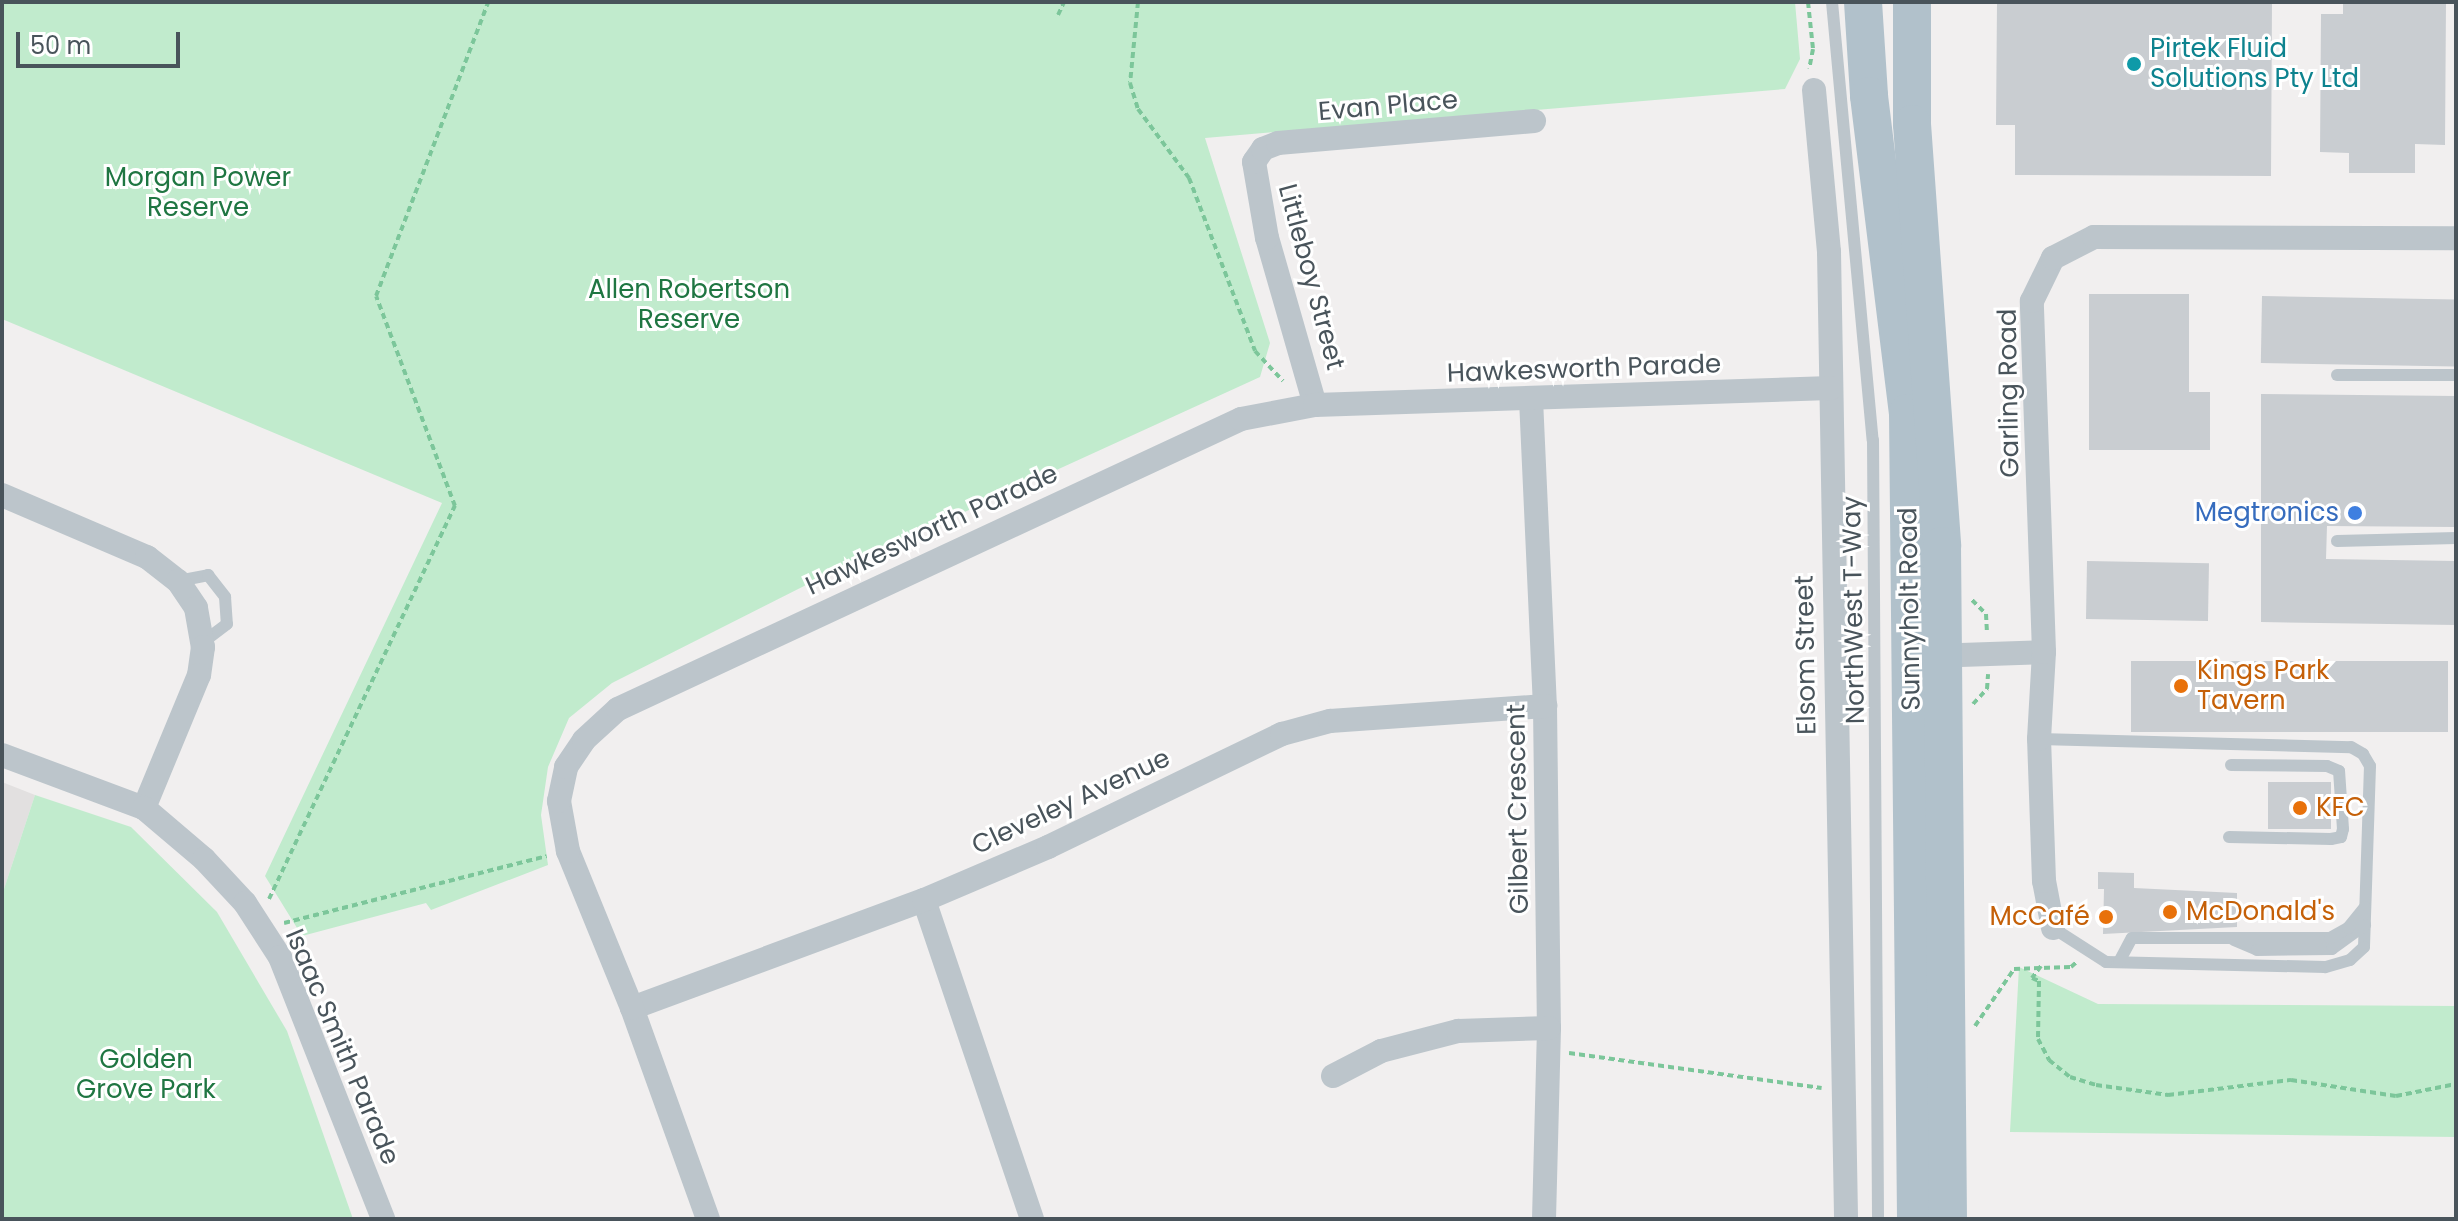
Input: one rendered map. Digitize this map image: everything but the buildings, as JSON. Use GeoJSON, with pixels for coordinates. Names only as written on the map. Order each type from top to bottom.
{"type":"FeatureCollection","features":[{"type":"Feature","properties":{"kind":"main road","name":"Sunnyholt Road"},"geometry":{"type":"LineString","coordinates":[[1863,2],[1869,96],[1908,413],[1928,656],[1948,1219]]}},
{"type":"Feature","properties":{"kind":"main road","name":"Sunnyholt Road"},"geometry":{"type":"LineString","coordinates":[[1912,2],[1912,124],[1936,439],[1928,656],[1916,1219]]}},
{"type":"Feature","properties":{"kind":"street","name":"Elsom Street"},"geometry":{"type":"LineString","coordinates":[[1814,90],[1827,208],[1846,1219]]}},
{"type":"Feature","properties":{"kind":"street","name":"Evan Place"},"geometry":{"type":"LineString","coordinates":[[1254,162],[1263,149],[1278,143],[1534,121]]}},
{"type":"Feature","properties":{"kind":"street","name":"Littleboy Street"},"geometry":{"type":"LineString","coordinates":[[1254,162],[1267,238],[1315,405]]}},
{"type":"Feature","properties":{"kind":"street","name":"Garling Road"},"geometry":{"type":"LineString","coordinates":[[2053,928],[2044,881],[2039,739],[2044,652],[2032,301],[2053,258],[2094,237],[2456,238]]}},
{"type":"Feature","properties":{"kind":"street","name":"Hawkesworth Parade"},"geometry":{"type":"LineString","coordinates":[[708,1219],[632,1008],[568,851],[559,801],[566,767],[584,740],[618,709],[1210,430],[1315,405],[1831,388]]}},
{"type":"Feature","properties":{"kind":"street","name":"Gilbert Crescent"},"geometry":{"type":"LineString","coordinates":[[1531,399],[1545,706],[1549,1039],[1544,1219]]}},
{"type":"Feature","properties":{"kind":"street"},"geometry":{"type":"LineString","coordinates":[[2,495],[147,557],[178,581],[196,608],[202,643],[199,675],[144,808]]}},
{"type":"Feature","properties":{"kind":"street"},"geometry":{"type":"LineString","coordinates":[[1928,656],[2044,652]]}},
{"type":"Feature","properties":{"kind":"street","name":"Cleveley Avenue"},"geometry":{"type":"LineString","coordinates":[[632,1008],[924,900],[1048,847],[1282,734],[1330,721],[1545,706]]}},
{"type":"Feature","properties":{"kind":"street","name":"Isaac Smith Parade"},"geometry":{"type":"LineString","coordinates":[[2,755],[144,808],[204,859],[259,923],[280,957],[383,1219]]}},
{"type":"Feature","properties":{"kind":"street"},"geometry":{"type":"LineString","coordinates":[[924,900],[1032,1219]]}},
{"type":"Feature","properties":{"kind":"street"},"geometry":{"type":"LineString","coordinates":[[1333,1076],[1381,1051],[1458,1031],[1549,1039]]}},
{"type":"Feature","properties":{"kind":"lane","name":"NorthWest T-Way"},"geometry":{"type":"LineString","coordinates":[[1832,2],[1874,455],[1878,1219]]}},
{"type":"Feature","properties":{"kind":"lane"},"geometry":{"type":"LineString","coordinates":[[2337,375],[2456,375]]}},
{"type":"Feature","properties":{"kind":"lane"},"geometry":{"type":"LineString","coordinates":[[2337,541],[2456,538]]}},
{"type":"Feature","properties":{"kind":"lane"},"geometry":{"type":"LineString","coordinates":[[2039,739],[2351,747],[2370,766],[2365,925],[2359,954],[2325,967],[2106,962],[2053,928]]}},
{"type":"Feature","properties":{"kind":"lane"},"geometry":{"type":"LineString","coordinates":[[2229,837],[2331,839],[2341,837],[2343,829],[2339,771],[2327,766],[2231,765]]}},
{"type":"Feature","properties":{"kind":"lane"},"geometry":{"type":"LineString","coordinates":[[2119,962],[2132,938],[2330,938],[2348,928],[2365,907]]}},
{"type":"Feature","properties":{"kind":"lane"},"geometry":{"type":"LineString","coordinates":[[2231,938],[2257,950],[2332,949],[2365,925]]}},
{"type":"Feature","properties":{"kind":"path"},"geometry":{"type":"LineString","coordinates":[[259,923],[279,887],[455,506],[376,296],[488,2]]}},
{"type":"Feature","properties":{"kind":"path"},"geometry":{"type":"LineString","coordinates":[[1058,15],[1064,2]]}},
{"type":"Feature","properties":{"kind":"path"},"geometry":{"type":"LineString","coordinates":[[1138,2],[1130,83],[1138,109],[1189,178],[1255,351],[1283,381]]}},
{"type":"Feature","properties":{"kind":"path"},"geometry":{"type":"LineString","coordinates":[[1808,2],[1813,49],[1808,75],[1814,90]]}},
{"type":"Feature","properties":{"kind":"path"},"geometry":{"type":"LineString","coordinates":[[259,923],[568,851]]}},
{"type":"Feature","properties":{"kind":"path"},"geometry":{"type":"LineString","coordinates":[[1973,1028],[2014,969],[2041,966],[2032,978],[2039,981],[2038,1039],[2049,1060],[2070,1077],[2096,1085],[2168,1095],[2291,1080],[2396,1096],[2456,1084]]}},
{"type":"Feature","properties":{"kind":"path"},"geometry":{"type":"LineString","coordinates":[[1549,1039],[1844,1092]]}},
{"type":"Feature","properties":{"kind":"shaded area"},"geometry":{"type":"Polygon","coordinates":[[[2,782],[35,795],[2,895],[2,782]]]}},
{"type":"Feature","properties":{"kind":"green space","name":"Allen Robertson Reserve"},"geometry":{"type":"Polygon","coordinates":[[[2,2],[1795,2],[1800,59],[1785,89],[1205,138],[1270,343],[1260,377],[818,579],[612,683],[569,718],[548,767],[541,815],[548,865],[431,910],[426,903],[302,936],[265,876],[442,503],[2,319],[2,2]]]}},
{"type":"Feature","properties":{"kind":"green space","name":"Golden Grove Park"},"geometry":{"type":"Polygon","coordinates":[[[35,795],[131,827],[217,912],[287,1031],[353,1219],[2,1219],[2,895],[35,795]]]}},
{"type":"Feature","properties":{"kind":"green space"},"geometry":{"type":"Polygon","coordinates":[[[2019,967],[2098,1004],[2456,1006],[2456,1137],[2010,1132],[2019,967]]]}},
{"type":"Feature","properties":{"kind":"place","name":"Pirtek Fluid Solutions Pty Ltd"},"geometry":{"type":"Point","coordinates":[2134,64]}},
{"type":"Feature","properties":{"kind":"place","name":"Megtronics"},"geometry":{"type":"Point","coordinates":[2355,513]}},
{"type":"Feature","properties":{"kind":"place","name":"Kings Park Tavern"},"geometry":{"type":"Point","coordinates":[2181,686]}},
{"type":"Feature","properties":{"kind":"place","name":"KFC"},"geometry":{"type":"Point","coordinates":[2300,808]}},
{"type":"Feature","properties":{"kind":"place","name":"McDonald's"},"geometry":{"type":"Point","coordinates":[2170,912]}},
{"type":"Feature","properties":{"kind":"place","name":"McCafé"},"geometry":{"type":"Point","coordinates":[2106,917]}},
{"type":"Feature","properties":{"kind":"park label","name":"Morgan Power Reserve"},"geometry":{"type":"Point","coordinates":[198,193]}}]}
